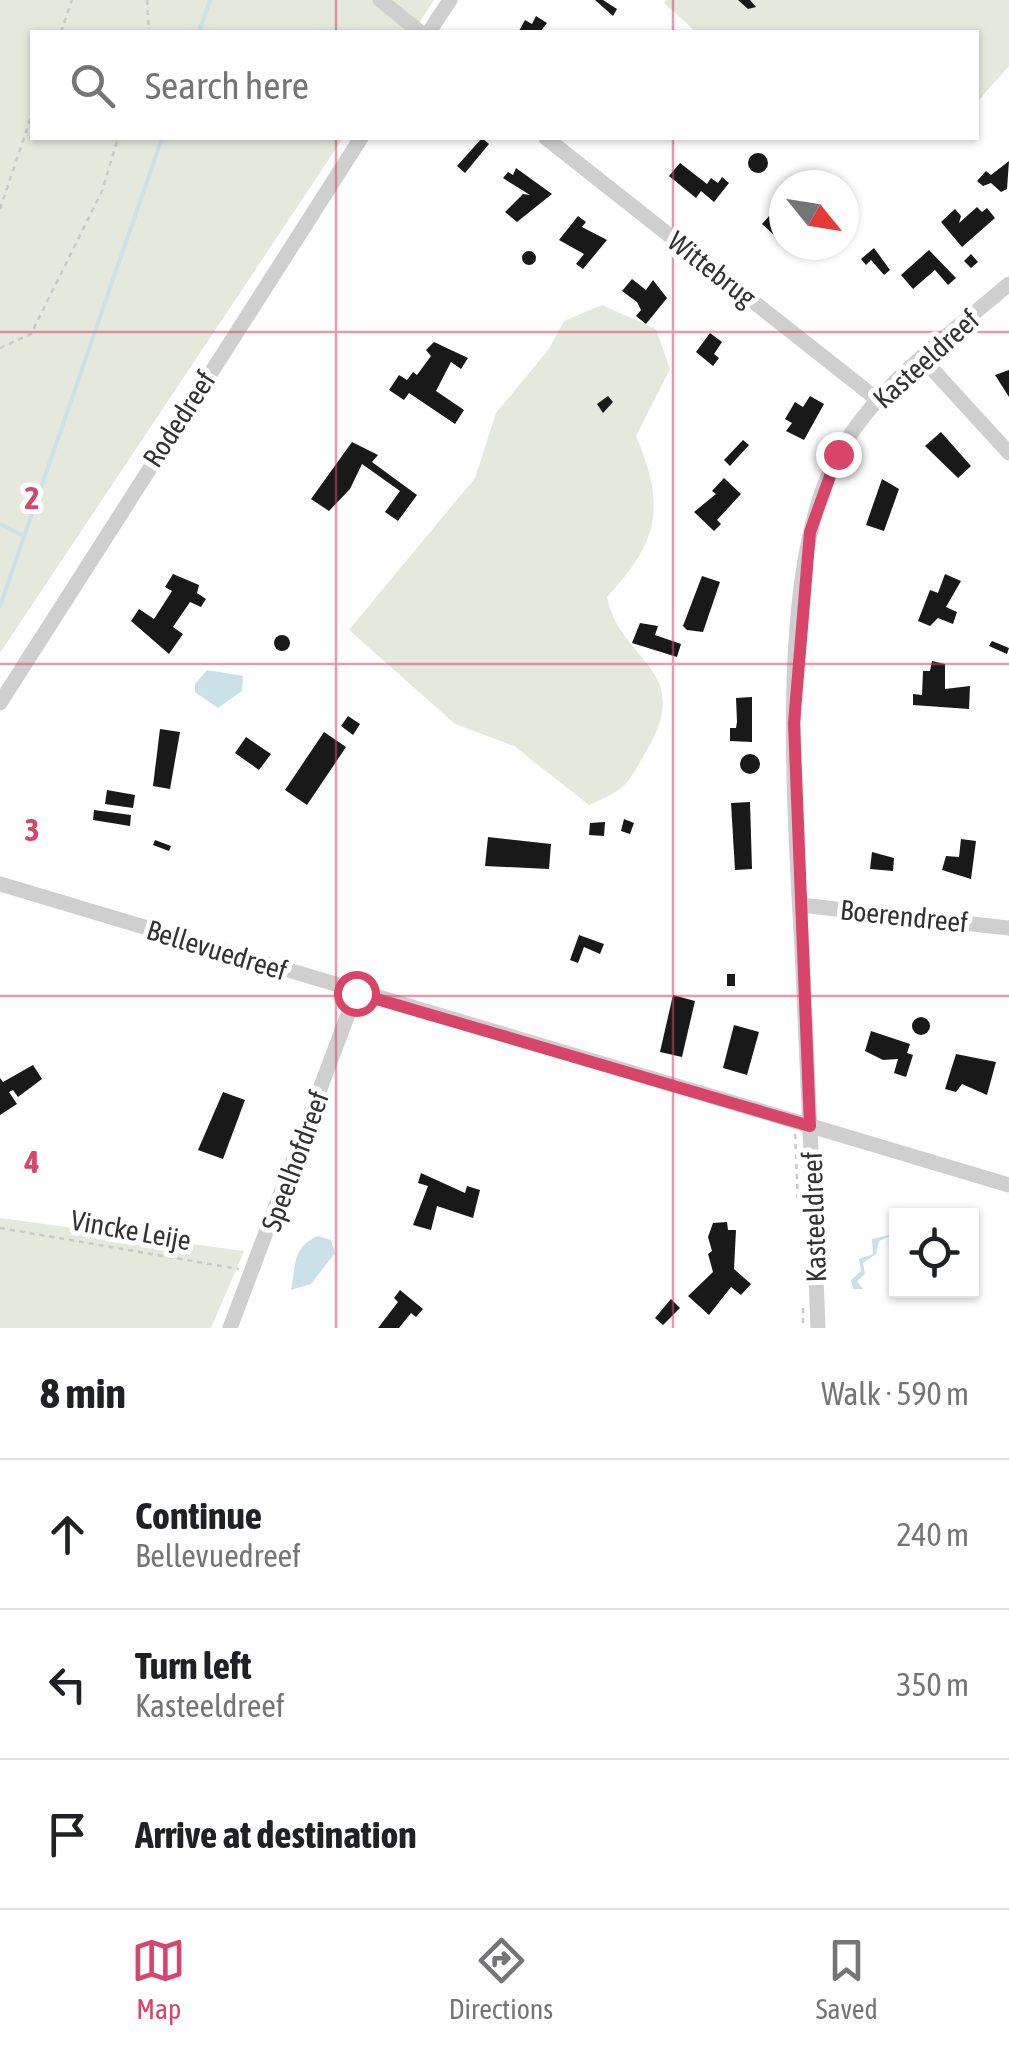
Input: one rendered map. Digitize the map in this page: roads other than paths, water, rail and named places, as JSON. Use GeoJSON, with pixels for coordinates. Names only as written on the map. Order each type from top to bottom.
{"type":"FeatureCollection","features":[{"type":"Feature","properties":{"kind":"street"},"geometry":{"type":"LineString","coordinates":[[380,0],[418,30]]}},
{"type":"Feature","properties":{"kind":"street"},"geometry":{"type":"LineString","coordinates":[[431,30],[450,0]]}},
{"type":"Feature","properties":{"kind":"street","name":"Rodedreef"},"geometry":{"type":"LineString","coordinates":[[0,703],[360,140]]}},
{"type":"Feature","properties":{"kind":"street","name":"Wittebrug"},"geometry":{"type":"LineString","coordinates":[[549,140],[878,400]]}},
{"type":"Feature","properties":{"kind":"street","name":"Kasteeldreef"},"geometry":{"type":"LineString","coordinates":[[818,1328],[802,1124],[794,723],[810,532],[838,454],[878,400],[1009,284]]}},
{"type":"Feature","properties":{"kind":"street"},"geometry":{"type":"LineString","coordinates":[[923,359],[1009,453]]}},
{"type":"Feature","properties":{"kind":"street","name":"Bellevuedreef"},"geometry":{"type":"LineString","coordinates":[[0,884],[1009,1185]]}},
{"type":"Feature","properties":{"kind":"street","name":"Boerendreef"},"geometry":{"type":"LineString","coordinates":[[800,905],[1009,928]]}},
{"type":"Feature","properties":{"kind":"street","name":"Speelhofdreef"},"geometry":{"type":"LineString","coordinates":[[230,1328],[255,1272],[356,993]]}},
{"type":"Feature","properties":{"kind":"water"},"geometry":{"type":"Polygon","coordinates":[[[207,670],[243,676],[242,691],[218,708],[195,692],[195,684],[207,670]]]}},
{"type":"Feature","properties":{"kind":"water"},"geometry":{"type":"Polygon","coordinates":[[[889,1235],[879,1241],[876,1254],[863,1263],[865,1274],[857,1281],[863,1289],[853,1289],[851,1280],[861,1271],[859,1259],[873,1254],[872,1239],[889,1235]]]}},
{"type":"Feature","properties":{"kind":"water"},"geometry":{"type":"Polygon","coordinates":[[[318,1236],[331,1240],[335,1253],[311,1284],[291,1290],[299,1251],[318,1236]]]}},
{"type":"Feature","properties":{"kind":"waterway"},"geometry":{"type":"LineString","coordinates":[[200,30],[210,0]]}},
{"type":"Feature","properties":{"kind":"waterway"},"geometry":{"type":"LineString","coordinates":[[0,606],[161,140]]}},
{"type":"Feature","properties":{"kind":"waterway"},"geometry":{"type":"LineString","coordinates":[[0,524],[24,536]]}}]}
